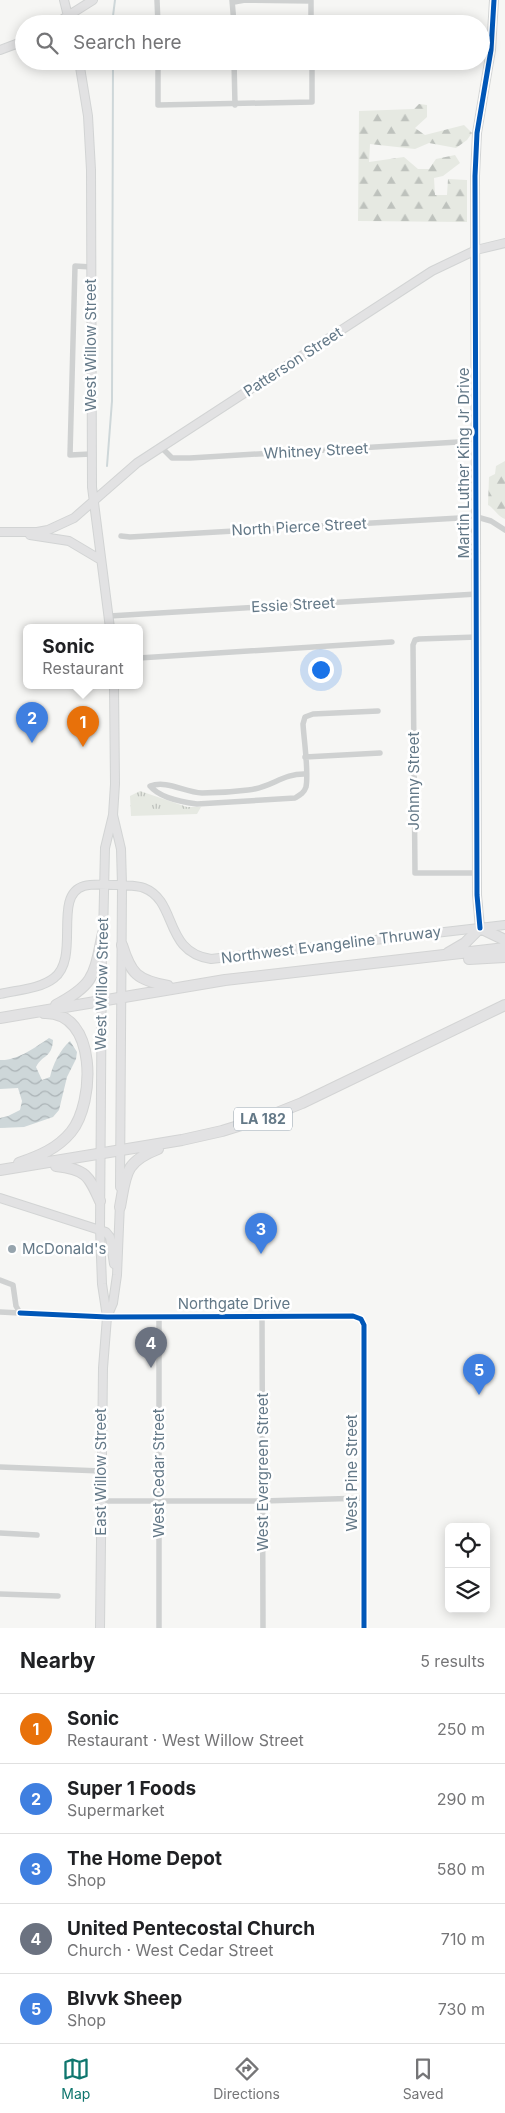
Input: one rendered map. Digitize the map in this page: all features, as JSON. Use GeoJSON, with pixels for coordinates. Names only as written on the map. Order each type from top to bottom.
{"type":"FeatureCollection","features":[{"type":"Feature","properties":{"kind":"highway"},"geometry":{"type":"LineString","coordinates":[[445,955],[466,943],[480,928],[505,940]]}},
{"type":"Feature","properties":{"kind":"highway"},"geometry":{"type":"LineString","coordinates":[[47,1009],[74,995],[94,972],[103,933]]}},
{"type":"Feature","properties":{"kind":"highway"},"geometry":{"type":"LineString","coordinates":[[122,945],[134,973],[147,982],[176,988]]}},
{"type":"Feature","properties":{"kind":"highway","name":"Northwest Evangeline Thruway"},"geometry":{"type":"LineString","coordinates":[[0,1018],[122,996],[256,976],[505,948]]}},
{"type":"Feature","properties":{"kind":"highway"},"geometry":{"type":"LineString","coordinates":[[380,962],[505,957]]}},
{"type":"Feature","properties":{"kind":"highway","name":"LA 182"},"geometry":{"type":"LineString","coordinates":[[2,1170],[177,1141],[235,1128],[302,1103],[505,1005]]}},
{"type":"Feature","properties":{"kind":"highway"},"geometry":{"type":"LineString","coordinates":[[2,1170],[51,1151],[74,1128],[80,1117],[85,1099],[85,1047],[77,1029],[62,1016],[52,1013],[23,1014]]}},
{"type":"Feature","properties":{"kind":"highway"},"geometry":{"type":"LineString","coordinates":[[120,1207],[126,1174],[134,1161],[177,1141]]}},
{"type":"Feature","properties":{"kind":"highway"},"geometry":{"type":"LineString","coordinates":[[40,1164],[73,1167],[85,1174],[93,1184],[100,1202]]}},
{"type":"Feature","properties":{"kind":"street"},"geometry":{"type":"LineString","coordinates":[[64,0],[68,15]]}},
{"type":"Feature","properties":{"kind":"street"},"geometry":{"type":"LineString","coordinates":[[75,15],[93,0]]}},
{"type":"Feature","properties":{"kind":"street"},"geometry":{"type":"LineString","coordinates":[[157,0],[158,15]]}},
{"type":"Feature","properties":{"kind":"street"},"geometry":{"type":"LineString","coordinates":[[234,15],[233,1],[245,0],[311,1],[311,15]]}},
{"type":"Feature","properties":{"kind":"street","name":"Martin Luther King Jr Drive"},"geometry":{"type":"LineString","coordinates":[[490,57],[494,0]]}},
{"type":"Feature","properties":{"kind":"street"},"geometry":{"type":"LineString","coordinates":[[0,50],[15,45]]}},
{"type":"Feature","properties":{"kind":"street","name":"West Willow Street"},"geometry":{"type":"LineString","coordinates":[[81,70],[86,95],[90,143],[91,454],[93,502],[110,624]]}},
{"type":"Feature","properties":{"kind":"street"},"geometry":{"type":"LineString","coordinates":[[158,70],[158,105],[312,102],[312,70]]}},
{"type":"Feature","properties":{"kind":"street"},"geometry":{"type":"LineString","coordinates":[[234,70],[235,104]]}},
{"type":"Feature","properties":{"kind":"street","name":"Martin Luther King Jr Drive"},"geometry":{"type":"LineString","coordinates":[[480,928],[477,873],[476,148],[488,70]]}},
{"type":"Feature","properties":{"kind":"street","name":"Patterson Street"},"geometry":{"type":"LineString","coordinates":[[93,502],[125,472],[432,271],[476,250],[505,243]]}},
{"type":"Feature","properties":{"kind":"street"},"geometry":{"type":"LineString","coordinates":[[90,267],[75,266],[70,455],[91,454]]}},
{"type":"Feature","properties":{"kind":"street","name":"Whitney Street"},"geometry":{"type":"LineString","coordinates":[[161,448],[172,458],[190,458],[475,441]]}},
{"type":"Feature","properties":{"kind":"street"},"geometry":{"type":"LineString","coordinates":[[0,532],[23,533],[48,530],[66,523],[93,502]]}},
{"type":"Feature","properties":{"kind":"street"},"geometry":{"type":"LineString","coordinates":[[477,517],[491,520],[505,530]]}},
{"type":"Feature","properties":{"kind":"street","name":"North Pierce Street"},"geometry":{"type":"LineString","coordinates":[[121,536],[140,537],[477,517]]}},
{"type":"Feature","properties":{"kind":"street"},"geometry":{"type":"LineString","coordinates":[[23,533],[42,538],[69,541],[101,560]]}},
{"type":"Feature","properties":{"kind":"street","name":"Essie Street"},"geometry":{"type":"LineString","coordinates":[[109,616],[477,594]]}},
{"type":"Feature","properties":{"kind":"street","name":"Johnny Street"},"geometry":{"type":"LineString","coordinates":[[477,637],[417,639],[413,645],[415,874],[477,873]]}},
{"type":"Feature","properties":{"kind":"street"},"geometry":{"type":"LineString","coordinates":[[143,658],[392,642]]}},
{"type":"Feature","properties":{"kind":"street","name":"West Willow Street"},"geometry":{"type":"LineString","coordinates":[[100,1154],[103,885],[105,848],[113,815],[115,784],[114,689]]}},
{"type":"Feature","properties":{"kind":"street"},"geometry":{"type":"LineString","coordinates":[[306,774],[290,775],[267,787],[246,791],[201,793],[159,783],[150,786],[156,793],[188,803],[295,798],[306,787],[306,774],[303,724],[308,715],[378,711]]}},
{"type":"Feature","properties":{"kind":"street"},"geometry":{"type":"LineString","coordinates":[[305,757],[380,753]]}},
{"type":"Feature","properties":{"kind":"street"},"geometry":{"type":"LineString","coordinates":[[188,803],[190,791]]}},
{"type":"Feature","properties":{"kind":"street"},"geometry":{"type":"LineString","coordinates":[[246,791],[247,800]]}},
{"type":"Feature","properties":{"kind":"street","name":"West Willow Street"},"geometry":{"type":"LineString","coordinates":[[113,815],[121,850],[122,886],[121,1151]]}},
{"type":"Feature","properties":{"kind":"street","name":"Northwest Evangeline Thruway"},"geometry":{"type":"LineString","coordinates":[[0,994],[39,985],[51,980],[58,974],[66,962],[69,900],[76,889],[82,886],[138,886],[150,891],[158,899],[184,947],[193,955],[211,958],[505,925]]}},
{"type":"Feature","properties":{"kind":"street","name":"East Willow Street"},"geometry":{"type":"LineString","coordinates":[[107,1317],[113,1303],[117,1275],[121,1151]]}},
{"type":"Feature","properties":{"kind":"street","name":"East Willow Street"},"geometry":{"type":"LineString","coordinates":[[100,1154],[102,1284],[107,1317],[103,1368],[100,1628]]}},
{"type":"Feature","properties":{"kind":"street"},"geometry":{"type":"LineString","coordinates":[[0,1198],[106,1232],[110,1238],[117,1275]]}},
{"type":"Feature","properties":{"kind":"street"},"geometry":{"type":"LineString","coordinates":[[0,1280],[13,1285],[16,1306],[20,1313]]}},
{"type":"Feature","properties":{"kind":"street","name":"Northgate Drive"},"geometry":{"type":"LineString","coordinates":[[0,1312],[107,1317],[353,1316],[361,1319]]}},
{"type":"Feature","properties":{"kind":"street","name":"West Cedar Street"},"geometry":{"type":"LineString","coordinates":[[159,1317],[159,1628]]}},
{"type":"Feature","properties":{"kind":"street","name":"West Evergreen Street"},"geometry":{"type":"LineString","coordinates":[[262,1317],[263,1628]]}},
{"type":"Feature","properties":{"kind":"street","name":"West Pine Street"},"geometry":{"type":"LineString","coordinates":[[361,1319],[364,1325],[364,1628]]}},
{"type":"Feature","properties":{"kind":"street"},"geometry":{"type":"LineString","coordinates":[[0,1466],[101,1470]]}},
{"type":"Feature","properties":{"kind":"street"},"geometry":{"type":"LineString","coordinates":[[101,1501],[263,1501],[364,1498]]}},
{"type":"Feature","properties":{"kind":"street"},"geometry":{"type":"LineString","coordinates":[[0,1533],[37,1535]]}},
{"type":"Feature","properties":{"kind":"street"},"geometry":{"type":"LineString","coordinates":[[0,1594],[58,1596]]}},
{"type":"Feature","properties":{"kind":"green space"},"geometry":{"type":"Polygon","coordinates":[[[419,104],[427,105],[427,117],[415,128],[425,135],[464,125],[472,133],[467,140],[456,148],[429,143],[415,149],[370,144],[369,162],[404,157],[418,169],[429,169],[436,159],[455,155],[460,163],[443,176],[434,178],[435,195],[447,195],[448,179],[467,180],[467,222],[358,221],[359,111],[414,109],[419,104]]]}},
{"type":"Feature","properties":{"kind":"green space"},"geometry":{"type":"Polygon","coordinates":[[[505,461],[505,519],[488,505],[489,477],[495,474],[496,466],[505,461]]]}},
{"type":"Feature","properties":{"kind":"green space"},"geometry":{"type":"Polygon","coordinates":[[[140,791],[187,807],[201,807],[197,814],[131,816],[130,796],[140,791]]]}},
{"type":"Feature","properties":{"kind":"water"},"geometry":{"type":"Polygon","coordinates":[[[49,1038],[53,1040],[51,1050],[36,1067],[42,1080],[50,1077],[57,1058],[70,1041],[77,1052],[76,1059],[67,1077],[59,1110],[53,1117],[24,1127],[0,1128],[0,1118],[20,1110],[22,1101],[18,1088],[0,1089],[0,1060],[20,1056],[49,1038]]]}},
{"type":"Feature","properties":{"kind":"waterway"},"geometry":{"type":"LineString","coordinates":[[113,15],[115,0]]}},
{"type":"Feature","properties":{"kind":"waterway"},"geometry":{"type":"LineString","coordinates":[[107,466],[112,401],[113,70]]}},
{"type":"Feature","properties":{"kind":"cycle path"},"geometry":{"type":"LineString","coordinates":[[490,56],[494,0]]}},
{"type":"Feature","properties":{"kind":"cycle path"},"geometry":{"type":"LineString","coordinates":[[480,928],[477,895],[475,176],[477,133],[488,70]]}},
{"type":"Feature","properties":{"kind":"cycle path"},"geometry":{"type":"LineString","coordinates":[[20,1313],[107,1317],[353,1316],[361,1319],[364,1325],[364,1628]]}},
{"type":"Feature","properties":{"kind":"place","name":"Super 1 Foods"},"geometry":{"type":"Point","coordinates":[32,743]}},
{"type":"Feature","properties":{"kind":"place","name":"Sonic"},"geometry":{"type":"Point","coordinates":[83,747]}},
{"type":"Feature","properties":{"kind":"place","name":"McDonald's"},"geometry":{"type":"Point","coordinates":[12,1249]}},
{"type":"Feature","properties":{"kind":"place","name":"The Home Depot"},"geometry":{"type":"Point","coordinates":[261,1254]}},
{"type":"Feature","properties":{"kind":"place","name":"United Pentecostal Church"},"geometry":{"type":"Point","coordinates":[151,1368]}},
{"type":"Feature","properties":{"kind":"place","name":"Blvvk Sheep"},"geometry":{"type":"Point","coordinates":[479,1395]}}]}
